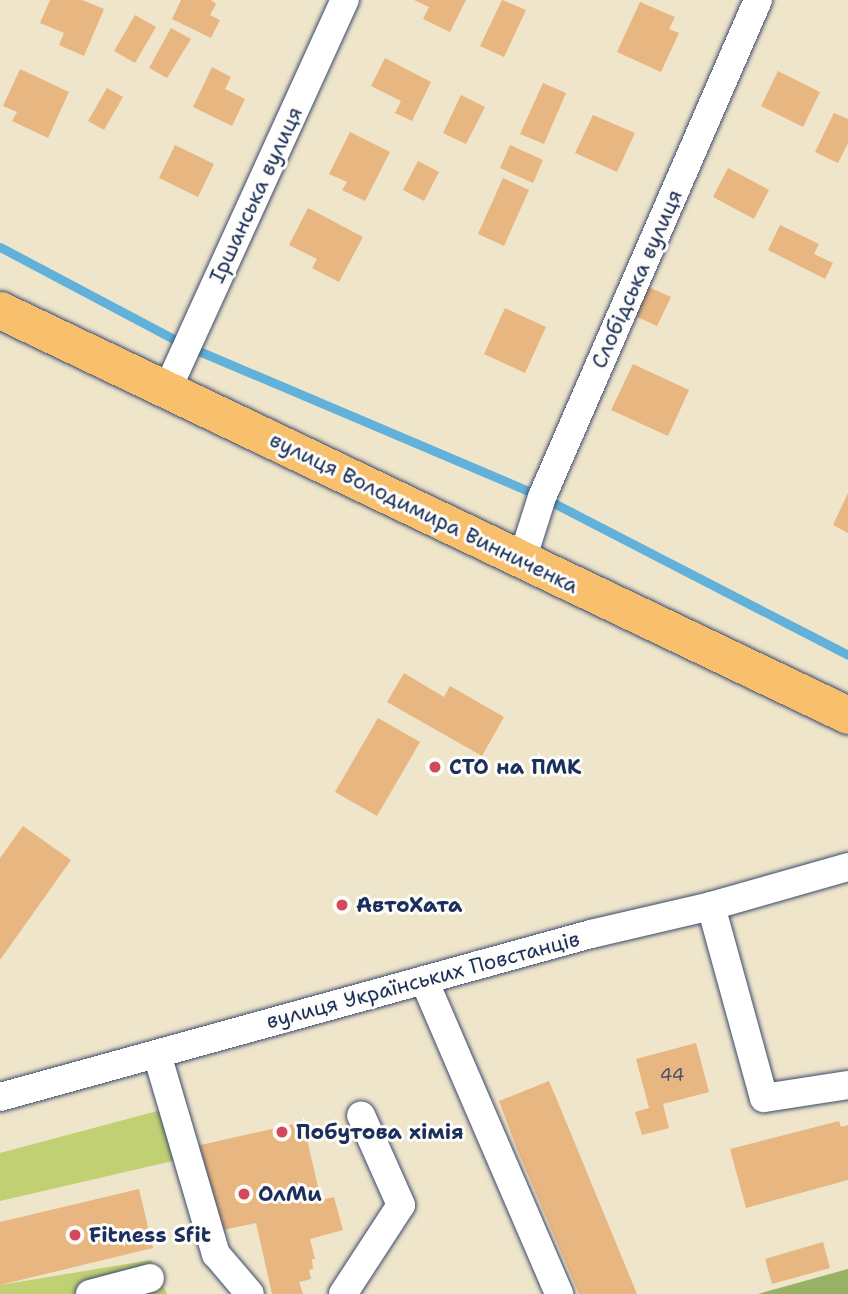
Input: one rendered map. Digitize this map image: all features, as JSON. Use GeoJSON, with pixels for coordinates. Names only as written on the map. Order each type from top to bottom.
{"type":"FeatureCollection","features":[{"type":"Feature","properties":{"kind":"main road","name":"вулиця Володимира Винниченка"},"geometry":{"type":"LineString","coordinates":[[0,310],[848,715]]}},
{"type":"Feature","properties":{"kind":"street","name":"Іршанська вулиця"},"geometry":{"type":"LineString","coordinates":[[167,390],[345,0]]}},
{"type":"Feature","properties":{"kind":"street","name":"Слобідська вулиця"},"geometry":{"type":"LineString","coordinates":[[522,561],[542,497],[758,0]]}},
{"type":"Feature","properties":{"kind":"street","name":"вулиця Українських Повстанців"},"geometry":{"type":"LineString","coordinates":[[0,1097],[591,934],[711,906],[848,867]]}},
{"type":"Feature","properties":{"kind":"street"},"geometry":{"type":"LineString","coordinates":[[711,906],[764,1098],[848,1085]]}},
{"type":"Feature","properties":{"kind":"street"},"geometry":{"type":"LineString","coordinates":[[424,980],[559,1294]]}},
{"type":"Feature","properties":{"kind":"street"},"geometry":{"type":"LineString","coordinates":[[157,1054],[216,1254],[250,1294]]}},
{"type":"Feature","properties":{"kind":"street"},"geometry":{"type":"LineString","coordinates":[[343,1294],[401,1205],[361,1115]]}},
{"type":"Feature","properties":{"kind":"street"},"geometry":{"type":"LineString","coordinates":[[90,1294],[150,1278]]}},
{"type":"Feature","properties":{"kind":"green space"},"geometry":{"type":"Polygon","coordinates":[[[161,1110],[177,1160],[0,1201],[0,1153],[161,1110]]]}},
{"type":"Feature","properties":{"kind":"green space"},"geometry":{"type":"Polygon","coordinates":[[[151,1260],[167,1294],[0,1294],[0,1285],[151,1260]]]}},
{"type":"Feature","properties":{"kind":"green space"},"geometry":{"type":"Polygon","coordinates":[[[848,1269],[848,1294],[758,1294],[772,1290],[848,1269]]]}},
{"type":"Feature","properties":{"kind":"building"},"geometry":{"type":"Polygon","coordinates":[[[50,0],[82,0],[104,9],[84,56],[59,45],[64,33],[40,23],[50,0]]]}},
{"type":"Feature","properties":{"kind":"building"},"geometry":{"type":"Polygon","coordinates":[[[181,0],[211,0],[216,4],[210,15],[220,20],[211,38],[172,19],[181,0]]]}},
{"type":"Feature","properties":{"kind":"building"},"geometry":{"type":"Polygon","coordinates":[[[414,0],[466,0],[450,32],[423,19],[429,7],[414,0]]]}},
{"type":"Feature","properties":{"kind":"building"},"geometry":{"type":"Polygon","coordinates":[[[502,0],[526,10],[504,57],[480,46],[502,0]]]}},
{"type":"Feature","properties":{"kind":"building"},"geometry":{"type":"Polygon","coordinates":[[[640,2],[675,17],[669,29],[679,33],[661,72],[617,52],[640,2]]]}},
{"type":"Feature","properties":{"kind":"building"},"geometry":{"type":"Polygon","coordinates":[[[135,15],[156,27],[135,63],[114,51],[135,15]]]}},
{"type":"Feature","properties":{"kind":"building"},"geometry":{"type":"Polygon","coordinates":[[[171,28],[191,39],[167,78],[149,68],[171,28]]]}},
{"type":"Feature","properties":{"kind":"building"},"geometry":{"type":"Polygon","coordinates":[[[385,58],[431,82],[412,121],[395,113],[401,101],[371,86],[385,58]]]}},
{"type":"Feature","properties":{"kind":"building"},"geometry":{"type":"Polygon","coordinates":[[[212,67],[231,77],[225,89],[245,99],[232,126],[193,107],[212,67]]]}},
{"type":"Feature","properties":{"kind":"building"},"geometry":{"type":"Polygon","coordinates":[[[20,69],[69,92],[48,138],[12,121],[17,112],[3,106],[20,69]]]}},
{"type":"Feature","properties":{"kind":"building"},"geometry":{"type":"Polygon","coordinates":[[[778,71],[820,92],[803,127],[761,106],[778,71]]]}},
{"type":"Feature","properties":{"kind":"building"},"geometry":{"type":"Polygon","coordinates":[[[543,83],[566,93],[544,144],[520,134],[543,83]]]}},
{"type":"Feature","properties":{"kind":"building"},"geometry":{"type":"Polygon","coordinates":[[[107,88],[123,97],[104,130],[88,121],[107,88]]]}},
{"type":"Feature","properties":{"kind":"building"},"geometry":{"type":"Polygon","coordinates":[[[461,95],[485,107],[466,144],[443,133],[461,95]]]}},
{"type":"Feature","properties":{"kind":"building"},"geometry":{"type":"Polygon","coordinates":[[[834,113],[848,119],[848,143],[838,163],[815,152],[834,113]]]}},
{"type":"Feature","properties":{"kind":"building"},"geometry":{"type":"Polygon","coordinates":[[[593,115],[635,133],[617,172],[575,153],[593,115]]]}},
{"type":"Feature","properties":{"kind":"building"},"geometry":{"type":"Polygon","coordinates":[[[350,132],[390,152],[365,201],[342,190],[347,182],[329,174],[350,132]]]}},
{"type":"Feature","properties":{"kind":"building"},"geometry":{"type":"Polygon","coordinates":[[[175,145],[214,164],[198,197],[159,178],[175,145]]]}},
{"type":"Feature","properties":{"kind":"building"},"geometry":{"type":"Polygon","coordinates":[[[510,145],[543,160],[533,183],[500,168],[510,145]]]}},
{"type":"Feature","properties":{"kind":"building"},"geometry":{"type":"Polygon","coordinates":[[[418,161],[439,172],[424,201],[403,190],[418,161]]]}},
{"type":"Feature","properties":{"kind":"building"},"geometry":{"type":"Polygon","coordinates":[[[728,168],[769,190],[754,219],[713,197],[728,168]]]}},
{"type":"Feature","properties":{"kind":"building"},"geometry":{"type":"Polygon","coordinates":[[[503,178],[529,190],[504,246],[478,234],[503,178]]]}},
{"type":"Feature","properties":{"kind":"building"},"geometry":{"type":"Polygon","coordinates":[[[308,208],[363,237],[339,282],[312,268],[317,259],[289,245],[308,208]]]}},
{"type":"Feature","properties":{"kind":"building"},"geometry":{"type":"Polygon","coordinates":[[[780,225],[819,244],[814,254],[833,263],[825,279],[768,250],[780,225]]]}},
{"type":"Feature","properties":{"kind":"building"},"geometry":{"type":"Polygon","coordinates":[[[646,286],[671,297],[657,326],[633,315],[646,286]]]}},
{"type":"Feature","properties":{"kind":"building"},"geometry":{"type":"Polygon","coordinates":[[[505,308],[546,327],[525,373],[484,354],[505,308]]]}},
{"type":"Feature","properties":{"kind":"building"},"geometry":{"type":"Polygon","coordinates":[[[633,364],[689,390],[668,436],[611,410],[633,364]]]}},
{"type":"Feature","properties":{"kind":"building"},"geometry":{"type":"Polygon","coordinates":[[[848,493],[848,533],[833,525],[848,493]]]}},
{"type":"Feature","properties":{"kind":"building"},"geometry":{"type":"Polygon","coordinates":[[[404,673],[444,697],[450,686],[504,717],[482,756],[387,702],[404,673]]]}},
{"type":"Feature","properties":{"kind":"building"},"geometry":{"type":"Polygon","coordinates":[[[378,718],[420,742],[377,816],[335,792],[378,718]]]}},
{"type":"Feature","properties":{"kind":"building"},"geometry":{"type":"Polygon","coordinates":[[[23,826],[71,860],[0,960],[0,858],[23,826]]]}},
{"type":"Feature","properties":{"kind":"building"},"geometry":{"type":"Polygon","coordinates":[[[696,1043],[709,1092],[663,1104],[669,1128],[642,1135],[635,1112],[649,1108],[636,1059],[696,1043]]]}},
{"type":"Feature","properties":{"kind":"building"},"geometry":{"type":"Polygon","coordinates":[[[549,1081],[637,1294],[579,1294],[517,1149],[499,1101],[549,1081]]]}},
{"type":"Feature","properties":{"kind":"building"},"geometry":{"type":"Polygon","coordinates":[[[839,1121],[841,1127],[848,1125],[848,1180],[746,1208],[730,1149],[839,1121]]]}},
{"type":"Feature","properties":{"kind":"building"},"geometry":{"type":"Polygon","coordinates":[[[303,1122],[321,1200],[334,1197],[343,1230],[310,1239],[315,1259],[312,1259],[313,1269],[309,1270],[311,1279],[299,1282],[303,1294],[272,1294],[256,1223],[214,1232],[196,1146],[303,1122]]]}},
{"type":"Feature","properties":{"kind":"building","name":"Fitness Sfit"},"geometry":{"type":"Polygon","coordinates":[[[139,1189],[153,1248],[0,1285],[0,1222],[139,1189]]]}},
{"type":"Feature","properties":{"kind":"building"},"geometry":{"type":"Polygon","coordinates":[[[823,1242],[830,1268],[772,1284],[765,1259],[823,1242]]]}},
{"type":"Feature","properties":{"kind":"waterway"},"geometry":{"type":"LineString","coordinates":[[0,247],[187,346],[542,497],[848,655]]}},
{"type":"Feature","properties":{"kind":"place","name":"СТО на ПМК"},"geometry":{"type":"Point","coordinates":[435,767]}},
{"type":"Feature","properties":{"kind":"place","name":"АвтоХата"},"geometry":{"type":"Point","coordinates":[342,905]}},
{"type":"Feature","properties":{"kind":"place","name":"Побутова хімія"},"geometry":{"type":"Point","coordinates":[282,1132]}},
{"type":"Feature","properties":{"kind":"place","name":"ОлМи"},"geometry":{"type":"Point","coordinates":[244,1194]}},
{"type":"Feature","properties":{"kind":"place","name":"Fitness Sfit"},"geometry":{"type":"Point","coordinates":[75,1235]}}]}
